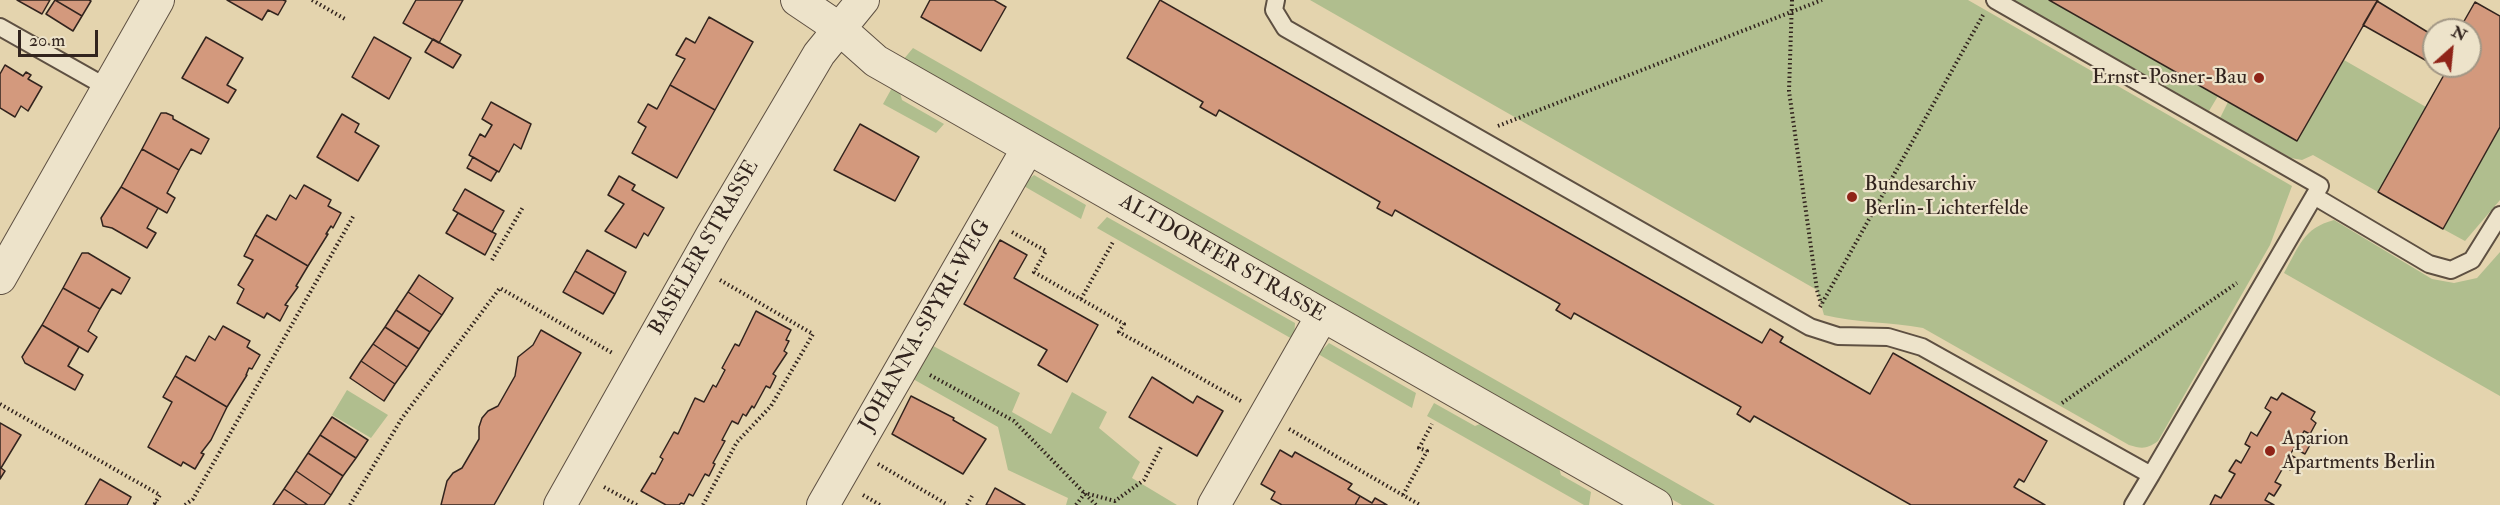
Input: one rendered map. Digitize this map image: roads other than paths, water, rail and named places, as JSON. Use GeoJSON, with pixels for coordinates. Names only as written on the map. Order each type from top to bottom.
{"type":"FeatureCollection","features":[{"type":"Feature","properties":{"kind":"street"},"geometry":{"type":"LineString","coordinates":[[0,278],[8,245],[108,88],[158,0]]}},
{"type":"Feature","properties":{"kind":"street","name":"ALTDORFER STRASSE"},"geometry":{"type":"LineString","coordinates":[[797,0],[840,29],[876,61],[1322,316],[1616,495],[1656,505]]}},
{"type":"Feature","properties":{"kind":"street","name":"BASELER STRASSE"},"geometry":{"type":"LineString","coordinates":[[560,505],[718,225],[819,54],[863,0]]}},
{"type":"Feature","properties":{"kind":"street","name":"JOHANNA-SPYRI-WEG"},"geometry":{"type":"LineString","coordinates":[[823,505],[1028,148]]}},
{"type":"Feature","properties":{"kind":"street"},"geometry":{"type":"LineString","coordinates":[[1214,505],[1322,316]]}},
{"type":"Feature","properties":{"kind":"lane"},"geometry":{"type":"LineString","coordinates":[[1276,0],[1275,10],[1285,28],[1810,327],[1838,336],[1888,337],[1922,347],[2151,475]]}},
{"type":"Feature","properties":{"kind":"lane"},"geometry":{"type":"LineString","coordinates":[[1990,5],[2319,186],[2133,505]]}},
{"type":"Feature","properties":{"kind":"lane"},"geometry":{"type":"LineString","coordinates":[[0,27],[108,88]]}},
{"type":"Feature","properties":{"kind":"lane"},"geometry":{"type":"LineString","coordinates":[[2314,196],[2429,264],[2451,270],[2472,260],[2500,215]]}},
{"type":"Feature","properties":{"kind":"place","name":"Ernst-Posner-Bau"},"geometry":{"type":"Point","coordinates":[2259,78]}},
{"type":"Feature","properties":{"kind":"place","name":"Bundesarchiv Berlin-Lichterfelde"},"geometry":{"type":"Point","coordinates":[1852,197]}},
{"type":"Feature","properties":{"kind":"place","name":"Aparion Apartments Berlin"},"geometry":{"type":"Point","coordinates":[2270,451]}}]}
